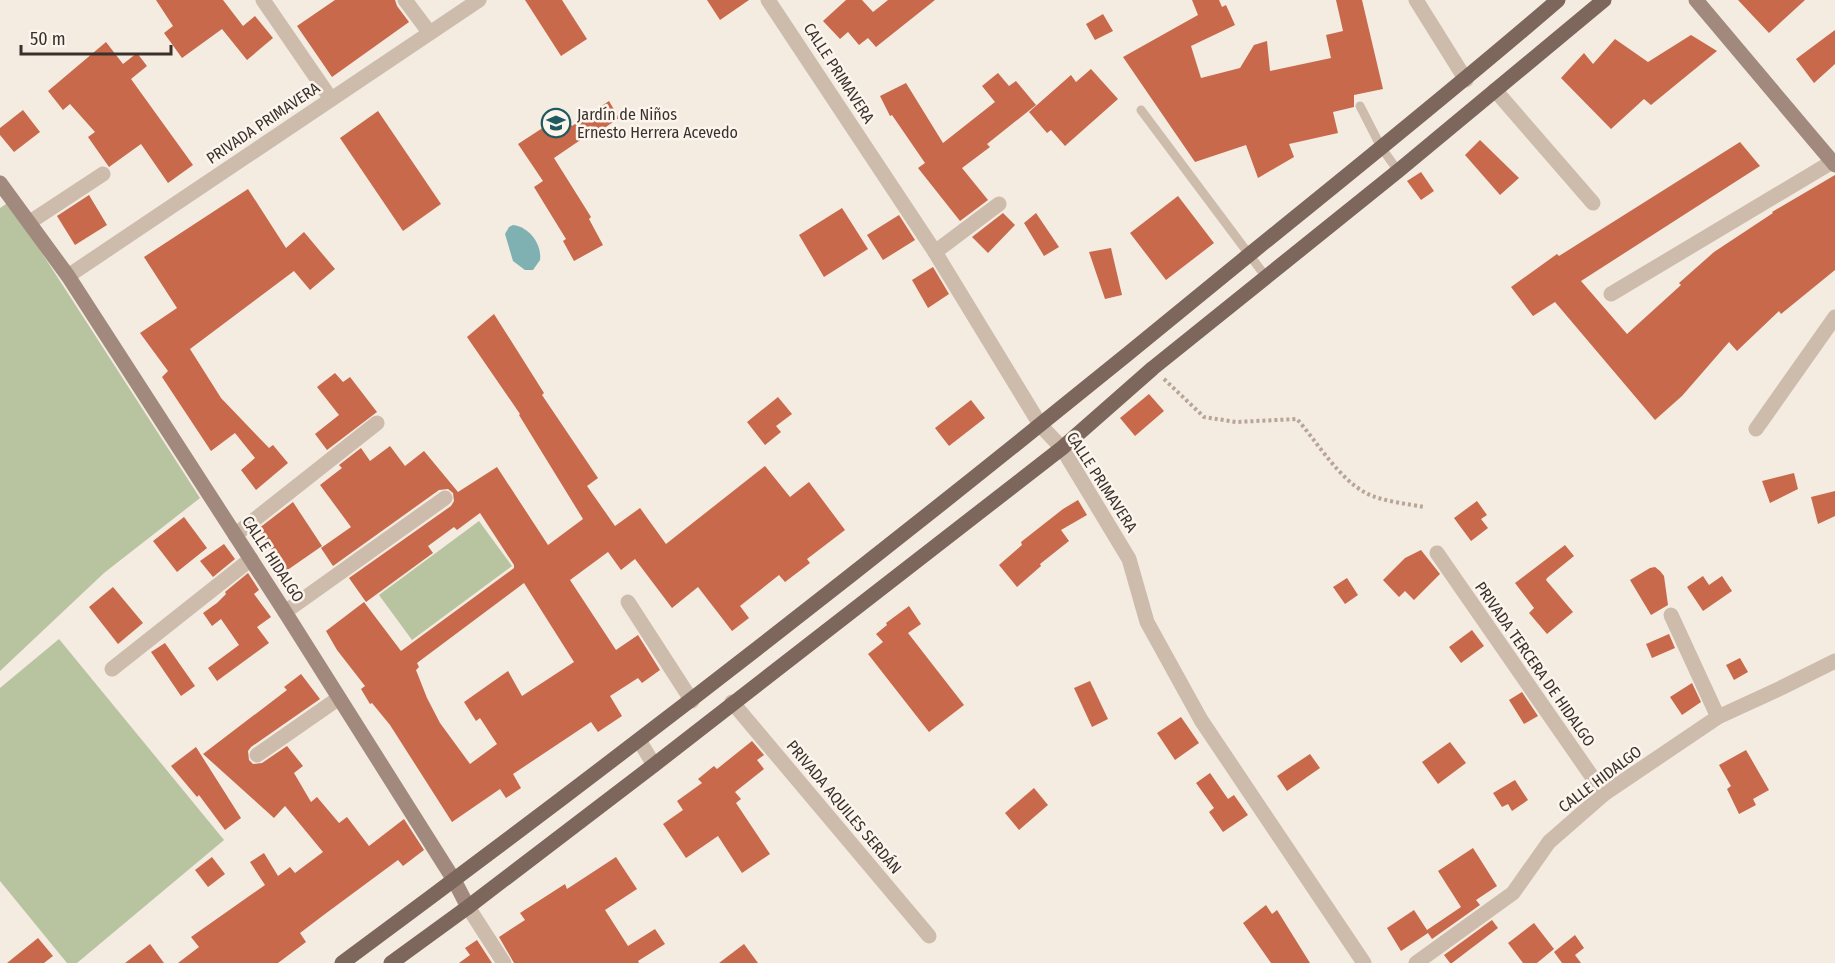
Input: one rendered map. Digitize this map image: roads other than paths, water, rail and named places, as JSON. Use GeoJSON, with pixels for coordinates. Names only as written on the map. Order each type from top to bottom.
{"type":"FeatureCollection","features":[{"type":"Feature","properties":{"kind":"main road"},"geometry":{"type":"LineString","coordinates":[[342,963],[692,701],[1041,426],[1466,80],[1558,0]]}},
{"type":"Feature","properties":{"kind":"main road"},"geometry":{"type":"LineString","coordinates":[[391,963],[654,765],[732,702],[1062,448],[1153,368],[1398,171],[1604,0]]}},
{"type":"Feature","properties":{"kind":"street"},"geometry":{"type":"LineString","coordinates":[[263,0],[332,99]]}},
{"type":"Feature","properties":{"kind":"street"},"geometry":{"type":"LineString","coordinates":[[405,0],[429,32]]}},
{"type":"Feature","properties":{"kind":"street","name":"PRIVADA PRIMAVERA"},"geometry":{"type":"LineString","coordinates":[[68,276],[479,0]]}},
{"type":"Feature","properties":{"kind":"street","name":"CALLE PRIMAVERA"},"geometry":{"type":"LineString","coordinates":[[768,0],[934,252],[1041,426],[1062,448],[1129,559],[1147,622],[1201,720],[1364,963]]}},
{"type":"Feature","properties":{"kind":"street"},"geometry":{"type":"LineString","coordinates":[[1416,0],[1466,80]]}},
{"type":"Feature","properties":{"kind":"street"},"geometry":{"type":"LineString","coordinates":[[1611,294],[1834,164],[1696,0]]}},
{"type":"Feature","properties":{"kind":"street"},"geometry":{"type":"LineString","coordinates":[[1495,90],[1593,203]]}},
{"type":"Feature","properties":{"kind":"street"},"geometry":{"type":"LineString","coordinates":[[30,222],[103,174]]}},
{"type":"Feature","properties":{"kind":"street","name":"CALLE HIDALGO"},"geometry":{"type":"LineString","coordinates":[[0,183],[68,276],[251,559],[504,963]]}},
{"type":"Feature","properties":{"kind":"street"},"geometry":{"type":"LineString","coordinates":[[934,252],[999,204]]}},
{"type":"Feature","properties":{"kind":"street"},"geometry":{"type":"LineString","coordinates":[[1756,429],[1835,317]]}},
{"type":"Feature","properties":{"kind":"street"},"geometry":{"type":"LineString","coordinates":[[235,535],[377,423]]}},
{"type":"Feature","properties":{"kind":"street"},"geometry":{"type":"LineString","coordinates":[[285,612],[445,498]]}},
{"type":"Feature","properties":{"kind":"street","name":"PRIVADA TERCERA DE HIDALGO"},"geometry":{"type":"LineString","coordinates":[[1437,553],[1604,794]]}},
{"type":"Feature","properties":{"kind":"street"},"geometry":{"type":"LineString","coordinates":[[112,669],[251,559]]}},
{"type":"Feature","properties":{"kind":"street"},"geometry":{"type":"LineString","coordinates":[[628,602],[692,701]]}},
{"type":"Feature","properties":{"kind":"street"},"geometry":{"type":"LineString","coordinates":[[1671,615],[1718,717]]}},
{"type":"Feature","properties":{"kind":"street","name":"CALLE HIDALGO"},"geometry":{"type":"LineString","coordinates":[[1416,963],[1513,893],[1549,842],[1604,794],[1718,717],[1835,661]]}},
{"type":"Feature","properties":{"kind":"street"},"geometry":{"type":"LineString","coordinates":[[257,755],[339,698]]}},
{"type":"Feature","properties":{"kind":"street","name":"PRIVADA AQUILES SERDÁN"},"geometry":{"type":"LineString","coordinates":[[732,702],[928,936]]}},
{"type":"Feature","properties":{"kind":"street"},"geometry":{"type":"LineString","coordinates":[[639,740],[654,765]]}},
{"type":"Feature","properties":{"kind":"lane"},"geometry":{"type":"LineString","coordinates":[[1360,106],[1381,147],[1398,171]]}},
{"type":"Feature","properties":{"kind":"lane"},"geometry":{"type":"LineString","coordinates":[[1141,110],[1266,277]]}},
{"type":"Feature","properties":{"kind":"water"},"geometry":{"type":"Polygon","coordinates":[[[513,225],[525,229],[537,243],[540,260],[533,270],[525,270],[513,261],[505,234],[513,225]]]}},
{"type":"Feature","properties":{"kind":"place","name":"Jardín de Niños Ernesto Herrera Acevedo"},"geometry":{"type":"Point","coordinates":[556,123]}}]}
